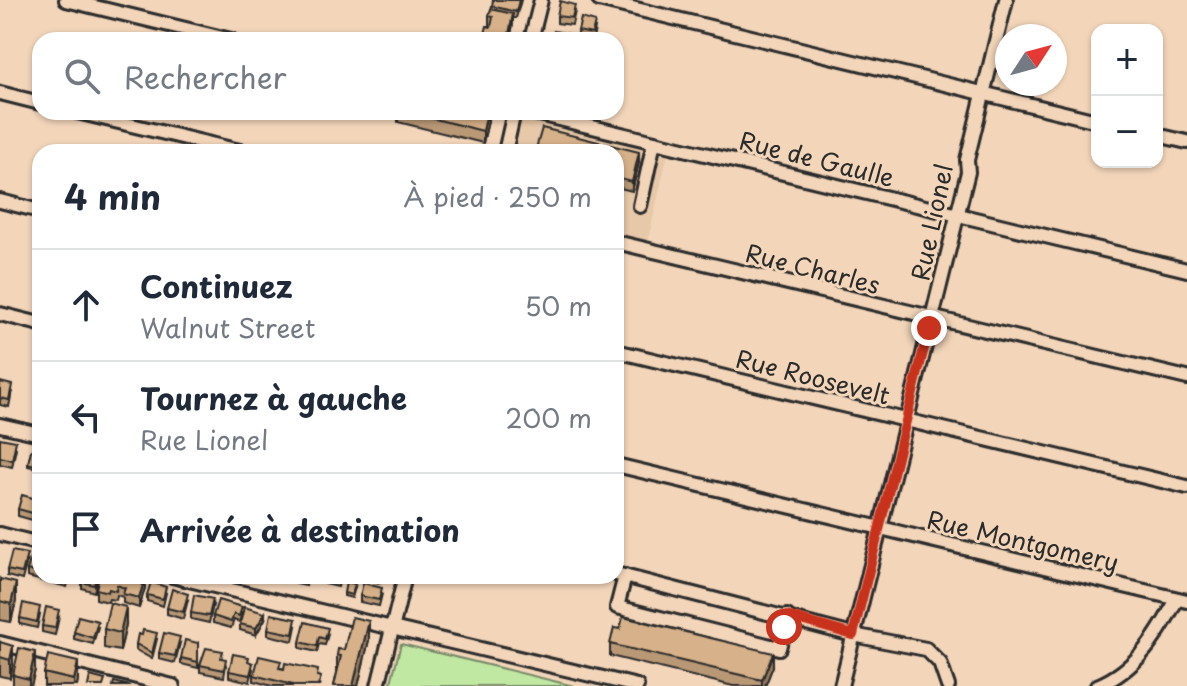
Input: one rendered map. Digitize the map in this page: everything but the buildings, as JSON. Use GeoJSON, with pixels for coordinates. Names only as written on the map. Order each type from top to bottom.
{"type":"FeatureCollection","features":[{"type":"Feature","properties":{"kind":"street"},"geometry":{"type":"LineString","coordinates":[[66,0],[198,32]]}},
{"type":"Feature","properties":{"kind":"street"},"geometry":{"type":"LineString","coordinates":[[533,32],[541,0]]}},
{"type":"Feature","properties":{"kind":"street"},"geometry":{"type":"LineString","coordinates":[[599,0],[1091,120]]}},
{"type":"Feature","properties":{"kind":"street","name":"Rue Lionel"},"geometry":{"type":"LineString","coordinates":[[841,686],[1006,0]]}},
{"type":"Feature","properties":{"kind":"street"},"geometry":{"type":"LineString","coordinates":[[0,93],[32,101]]}},
{"type":"Feature","properties":{"kind":"street"},"geometry":{"type":"LineString","coordinates":[[110,120],[211,144]]}},
{"type":"Feature","properties":{"kind":"street"},"geometry":{"type":"LineString","coordinates":[[507,144],[512,120]]}},
{"type":"Feature","properties":{"kind":"street","name":"Rue de Gaulle"},"geometry":{"type":"LineString","coordinates":[[563,120],[1187,270]]}},
{"type":"Feature","properties":{"kind":"street"},"geometry":{"type":"LineString","coordinates":[[1163,136],[1187,142]]}},
{"type":"Feature","properties":{"kind":"street"},"geometry":{"type":"LineString","coordinates":[[640,206],[654,142]]}},
{"type":"Feature","properties":{"kind":"street"},"geometry":{"type":"LineString","coordinates":[[0,201],[32,209]]}},
{"type":"Feature","properties":{"kind":"street","name":"Rue Charles"},"geometry":{"type":"LineString","coordinates":[[624,244],[1187,378]]}},
{"type":"Feature","properties":{"kind":"street"},"geometry":{"type":"LineString","coordinates":[[0,314],[32,322]]}},
{"type":"Feature","properties":{"kind":"street","name":"Rue Roosevelt"},"geometry":{"type":"LineString","coordinates":[[624,353],[1187,487]]}},
{"type":"Feature","properties":{"kind":"street"},"geometry":{"type":"LineString","coordinates":[[0,425],[32,432]]}},
{"type":"Feature","properties":{"kind":"street","name":"Rue Montgomery"},"geometry":{"type":"LineString","coordinates":[[624,467],[1182,600]]}},
{"type":"Feature","properties":{"kind":"street"},"geometry":{"type":"LineString","coordinates":[[0,534],[32,542]]}},
{"type":"Feature","properties":{"kind":"street"},"geometry":{"type":"LineString","coordinates":[[624,576],[853,635],[926,649],[940,663],[948,686]]}},
{"type":"Feature","properties":{"kind":"street"},"geometry":{"type":"LineString","coordinates":[[205,584],[637,686]]}},
{"type":"Feature","properties":{"kind":"street"},"geometry":{"type":"LineString","coordinates":[[378,686],[403,584]]}},
{"type":"Feature","properties":{"kind":"street"},"geometry":{"type":"LineString","coordinates":[[619,584],[617,607],[779,648],[787,616]]}},
{"type":"Feature","properties":{"kind":"street"},"geometry":{"type":"LineString","coordinates":[[1097,686],[1119,675],[1145,652],[1182,600]]}},
{"type":"Feature","properties":{"kind":"street"},"geometry":{"type":"LineString","coordinates":[[0,643],[173,686]]}},
{"type":"Feature","properties":{"kind":"shaded area"},"geometry":{"type":"Polygon","coordinates":[[[512,120],[564,120],[670,145],[646,249],[624,244],[624,144],[507,144],[512,120]]]}},
{"type":"Feature","properties":{"kind":"green space"},"geometry":{"type":"Polygon","coordinates":[[[401,644],[574,686],[390,686],[401,644]]]}},
{"type":"Feature","properties":{"kind":"route"},"geometry":{"type":"LineString","coordinates":[[784,627],[787,616],[853,635],[929,328]]}}]}
